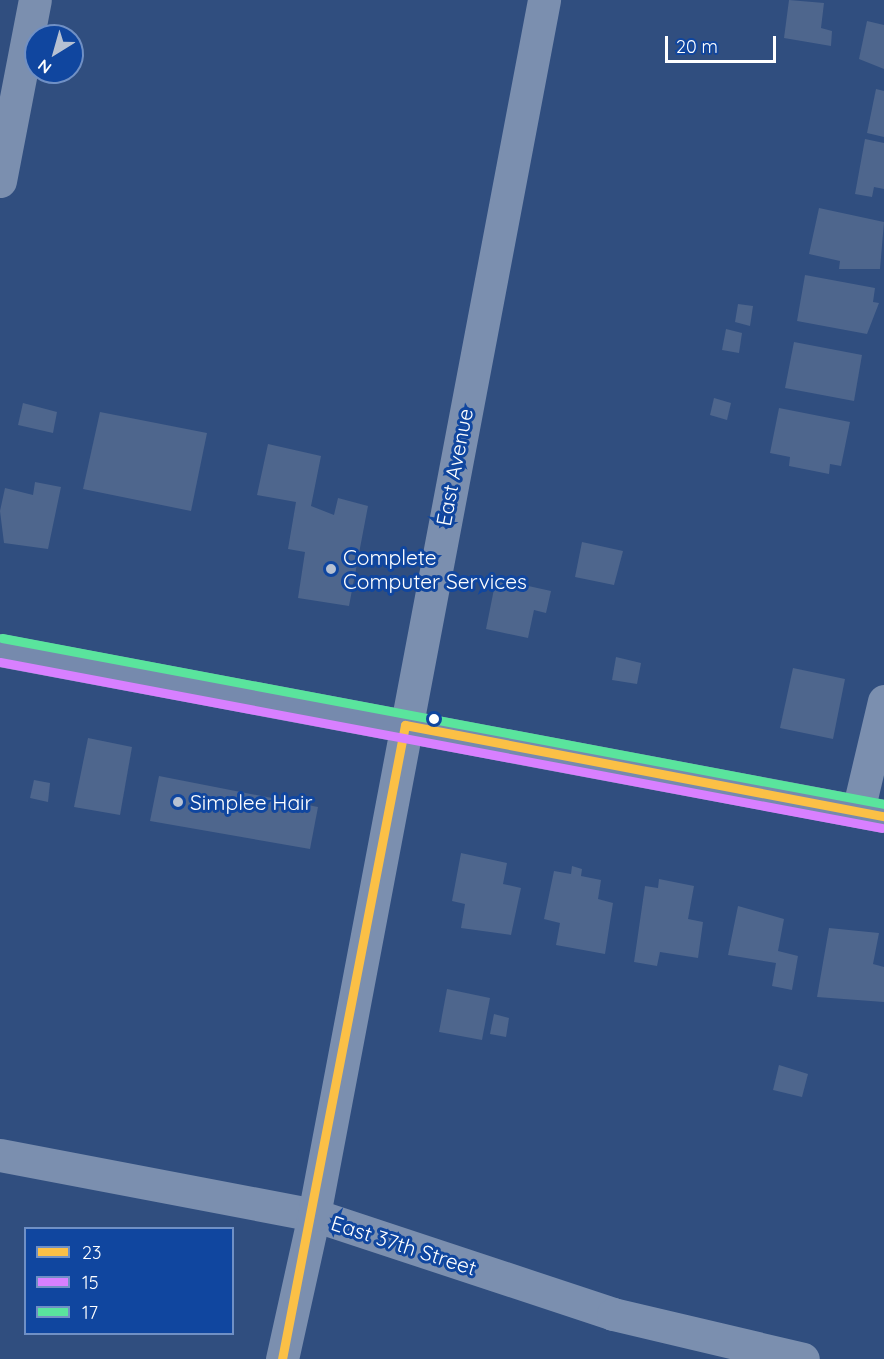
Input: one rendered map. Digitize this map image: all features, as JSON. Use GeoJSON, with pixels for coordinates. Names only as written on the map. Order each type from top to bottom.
{"type":"FeatureCollection","features":[{"type":"Feature","properties":{"kind":"main road"},"geometry":{"type":"LineString","coordinates":[[0,650],[871,813]]}},
{"type":"Feature","properties":{"kind":"street"},"geometry":{"type":"LineString","coordinates":[[0,182],[35,0]]}},
{"type":"Feature","properties":{"kind":"street","name":"East Avenue"},"geometry":{"type":"LineString","coordinates":[[282,1359],[314,1215],[544,0]]}},
{"type":"Feature","properties":{"kind":"street"},"geometry":{"type":"LineString","coordinates":[[871,813],[884,702]]}},
{"type":"Feature","properties":{"kind":"street","name":"East 37th Street"},"geometry":{"type":"LineString","coordinates":[[0,1155],[314,1215],[613,1314],[802,1359]]}},
{"type":"Feature","properties":{"kind":"building"},"geometry":{"type":"Polygon","coordinates":[[[789,0],[824,3],[821,28],[832,31],[831,46],[784,38],[789,0]]]}},
{"type":"Feature","properties":{"kind":"building"},"geometry":{"type":"Polygon","coordinates":[[[867,21],[884,25],[884,69],[859,59],[867,21]]]}},
{"type":"Feature","properties":{"kind":"building"},"geometry":{"type":"Polygon","coordinates":[[[876,89],[884,91],[884,137],[867,133],[876,89]]]}},
{"type":"Feature","properties":{"kind":"building"},"geometry":{"type":"Polygon","coordinates":[[[865,139],[884,143],[884,189],[874,187],[872,197],[855,194],[865,139]]]}},
{"type":"Feature","properties":{"kind":"building"},"geometry":{"type":"Polygon","coordinates":[[[819,208],[884,222],[880,269],[839,269],[840,261],[809,254],[819,208]]]}},
{"type":"Feature","properties":{"kind":"building"},"geometry":{"type":"Polygon","coordinates":[[[805,275],[875,288],[873,302],[879,303],[867,334],[797,321],[805,275]]]}},
{"type":"Feature","properties":{"kind":"building"},"geometry":{"type":"Polygon","coordinates":[[[738,304],[753,306],[750,326],[735,322],[738,304]]]}},
{"type":"Feature","properties":{"kind":"building"},"geometry":{"type":"Polygon","coordinates":[[[726,329],[742,333],[739,353],[722,350],[726,329]]]}},
{"type":"Feature","properties":{"kind":"building"},"geometry":{"type":"Polygon","coordinates":[[[794,342],[862,355],[854,401],[785,388],[794,342]]]}},
{"type":"Feature","properties":{"kind":"building"},"geometry":{"type":"Polygon","coordinates":[[[714,398],[731,403],[727,420],[710,415],[714,398]]]}},
{"type":"Feature","properties":{"kind":"building"},"geometry":{"type":"Polygon","coordinates":[[[23,403],[57,412],[53,433],[18,425],[23,403]]]}},
{"type":"Feature","properties":{"kind":"building"},"geometry":{"type":"Polygon","coordinates":[[[779,408],[850,422],[841,466],[830,464],[829,474],[789,466],[790,457],[770,453],[779,408]]]}},
{"type":"Feature","properties":{"kind":"building"},"geometry":{"type":"Polygon","coordinates":[[[100,412],[207,433],[191,511],[83,489],[100,412]]]}},
{"type":"Feature","properties":{"kind":"building"},"geometry":{"type":"Polygon","coordinates":[[[268,444],[321,456],[311,506],[334,515],[338,498],[368,506],[349,606],[298,598],[305,552],[288,549],[296,502],[257,495],[268,444]]]}},
{"type":"Feature","properties":{"kind":"building"},"geometry":{"type":"Polygon","coordinates":[[[35,482],[61,487],[48,549],[4,543],[0,511],[5,488],[33,495],[35,482]]]}},
{"type":"Feature","properties":{"kind":"building"},"geometry":{"type":"Polygon","coordinates":[[[582,542],[623,551],[614,585],[575,577],[582,542]]]}},
{"type":"Feature","properties":{"kind":"building"},"geometry":{"type":"Polygon","coordinates":[[[496,579],[551,591],[546,613],[534,610],[528,638],[486,629],[496,579]]]}},
{"type":"Feature","properties":{"kind":"building"},"geometry":{"type":"Polygon","coordinates":[[[616,657],[641,663],[637,684],[612,680],[616,657]]]}},
{"type":"Feature","properties":{"kind":"building"},"geometry":{"type":"Polygon","coordinates":[[[793,668],[845,679],[833,739],[780,728],[793,668]]]}},
{"type":"Feature","properties":{"kind":"building"},"geometry":{"type":"Polygon","coordinates":[[[88,738],[132,747],[120,815],[74,807],[88,738]]]}},
{"type":"Feature","properties":{"kind":"building"},"geometry":{"type":"Polygon","coordinates":[[[159,776],[318,807],[310,849],[150,821],[159,776]]]}},
{"type":"Feature","properties":{"kind":"building"},"geometry":{"type":"Polygon","coordinates":[[[34,780],[50,783],[48,802],[30,798],[34,780]]]}},
{"type":"Feature","properties":{"kind":"building"},"geometry":{"type":"Polygon","coordinates":[[[461,853],[507,863],[503,884],[521,888],[511,935],[461,928],[465,904],[452,901],[461,853]]]}},
{"type":"Feature","properties":{"kind":"building"},"geometry":{"type":"Polygon","coordinates":[[[572,866],[582,869],[581,876],[601,880],[598,899],[613,903],[605,954],[556,945],[560,923],[544,919],[554,871],[571,874],[572,866]]]}},
{"type":"Feature","properties":{"kind":"building"},"geometry":{"type":"Polygon","coordinates":[[[659,879],[694,886],[688,919],[703,922],[698,958],[660,952],[657,966],[634,962],[645,886],[658,888],[659,879]]]}},
{"type":"Feature","properties":{"kind":"building"},"geometry":{"type":"Polygon","coordinates":[[[738,906],[784,919],[778,951],[798,956],[792,990],[772,986],[776,963],[728,955],[738,906]]]}},
{"type":"Feature","properties":{"kind":"building"},"geometry":{"type":"Polygon","coordinates":[[[829,928],[879,933],[873,964],[884,967],[884,1002],[817,997],[829,928]]]}},
{"type":"Feature","properties":{"kind":"building"},"geometry":{"type":"Polygon","coordinates":[[[447,989],[490,998],[482,1040],[439,1032],[447,989]]]}},
{"type":"Feature","properties":{"kind":"building"},"geometry":{"type":"Polygon","coordinates":[[[494,1014],[509,1018],[506,1037],[490,1034],[494,1014]]]}},
{"type":"Feature","properties":{"kind":"building"},"geometry":{"type":"Polygon","coordinates":[[[779,1065],[808,1074],[802,1097],[773,1090],[779,1065]]]}},
{"type":"Feature","properties":{"kind":"transit line","name":"17"},"geometry":{"type":"LineString","coordinates":[[2,638],[884,804]]}},
{"type":"Feature","properties":{"kind":"transit line","name":"15"},"geometry":{"type":"LineString","coordinates":[[0,662],[882,828]]}},
{"type":"Feature","properties":{"kind":"transit line","name":"23"},"geometry":{"type":"LineString","coordinates":[[282,1359],[405,725],[884,816]]}},
{"type":"Feature","properties":{"kind":"place","name":"Complete Computer Services"},"geometry":{"type":"Point","coordinates":[331,569]}},
{"type":"Feature","properties":{"kind":"place","name":"Simplee Hair"},"geometry":{"type":"Point","coordinates":[178,802]}}]}
